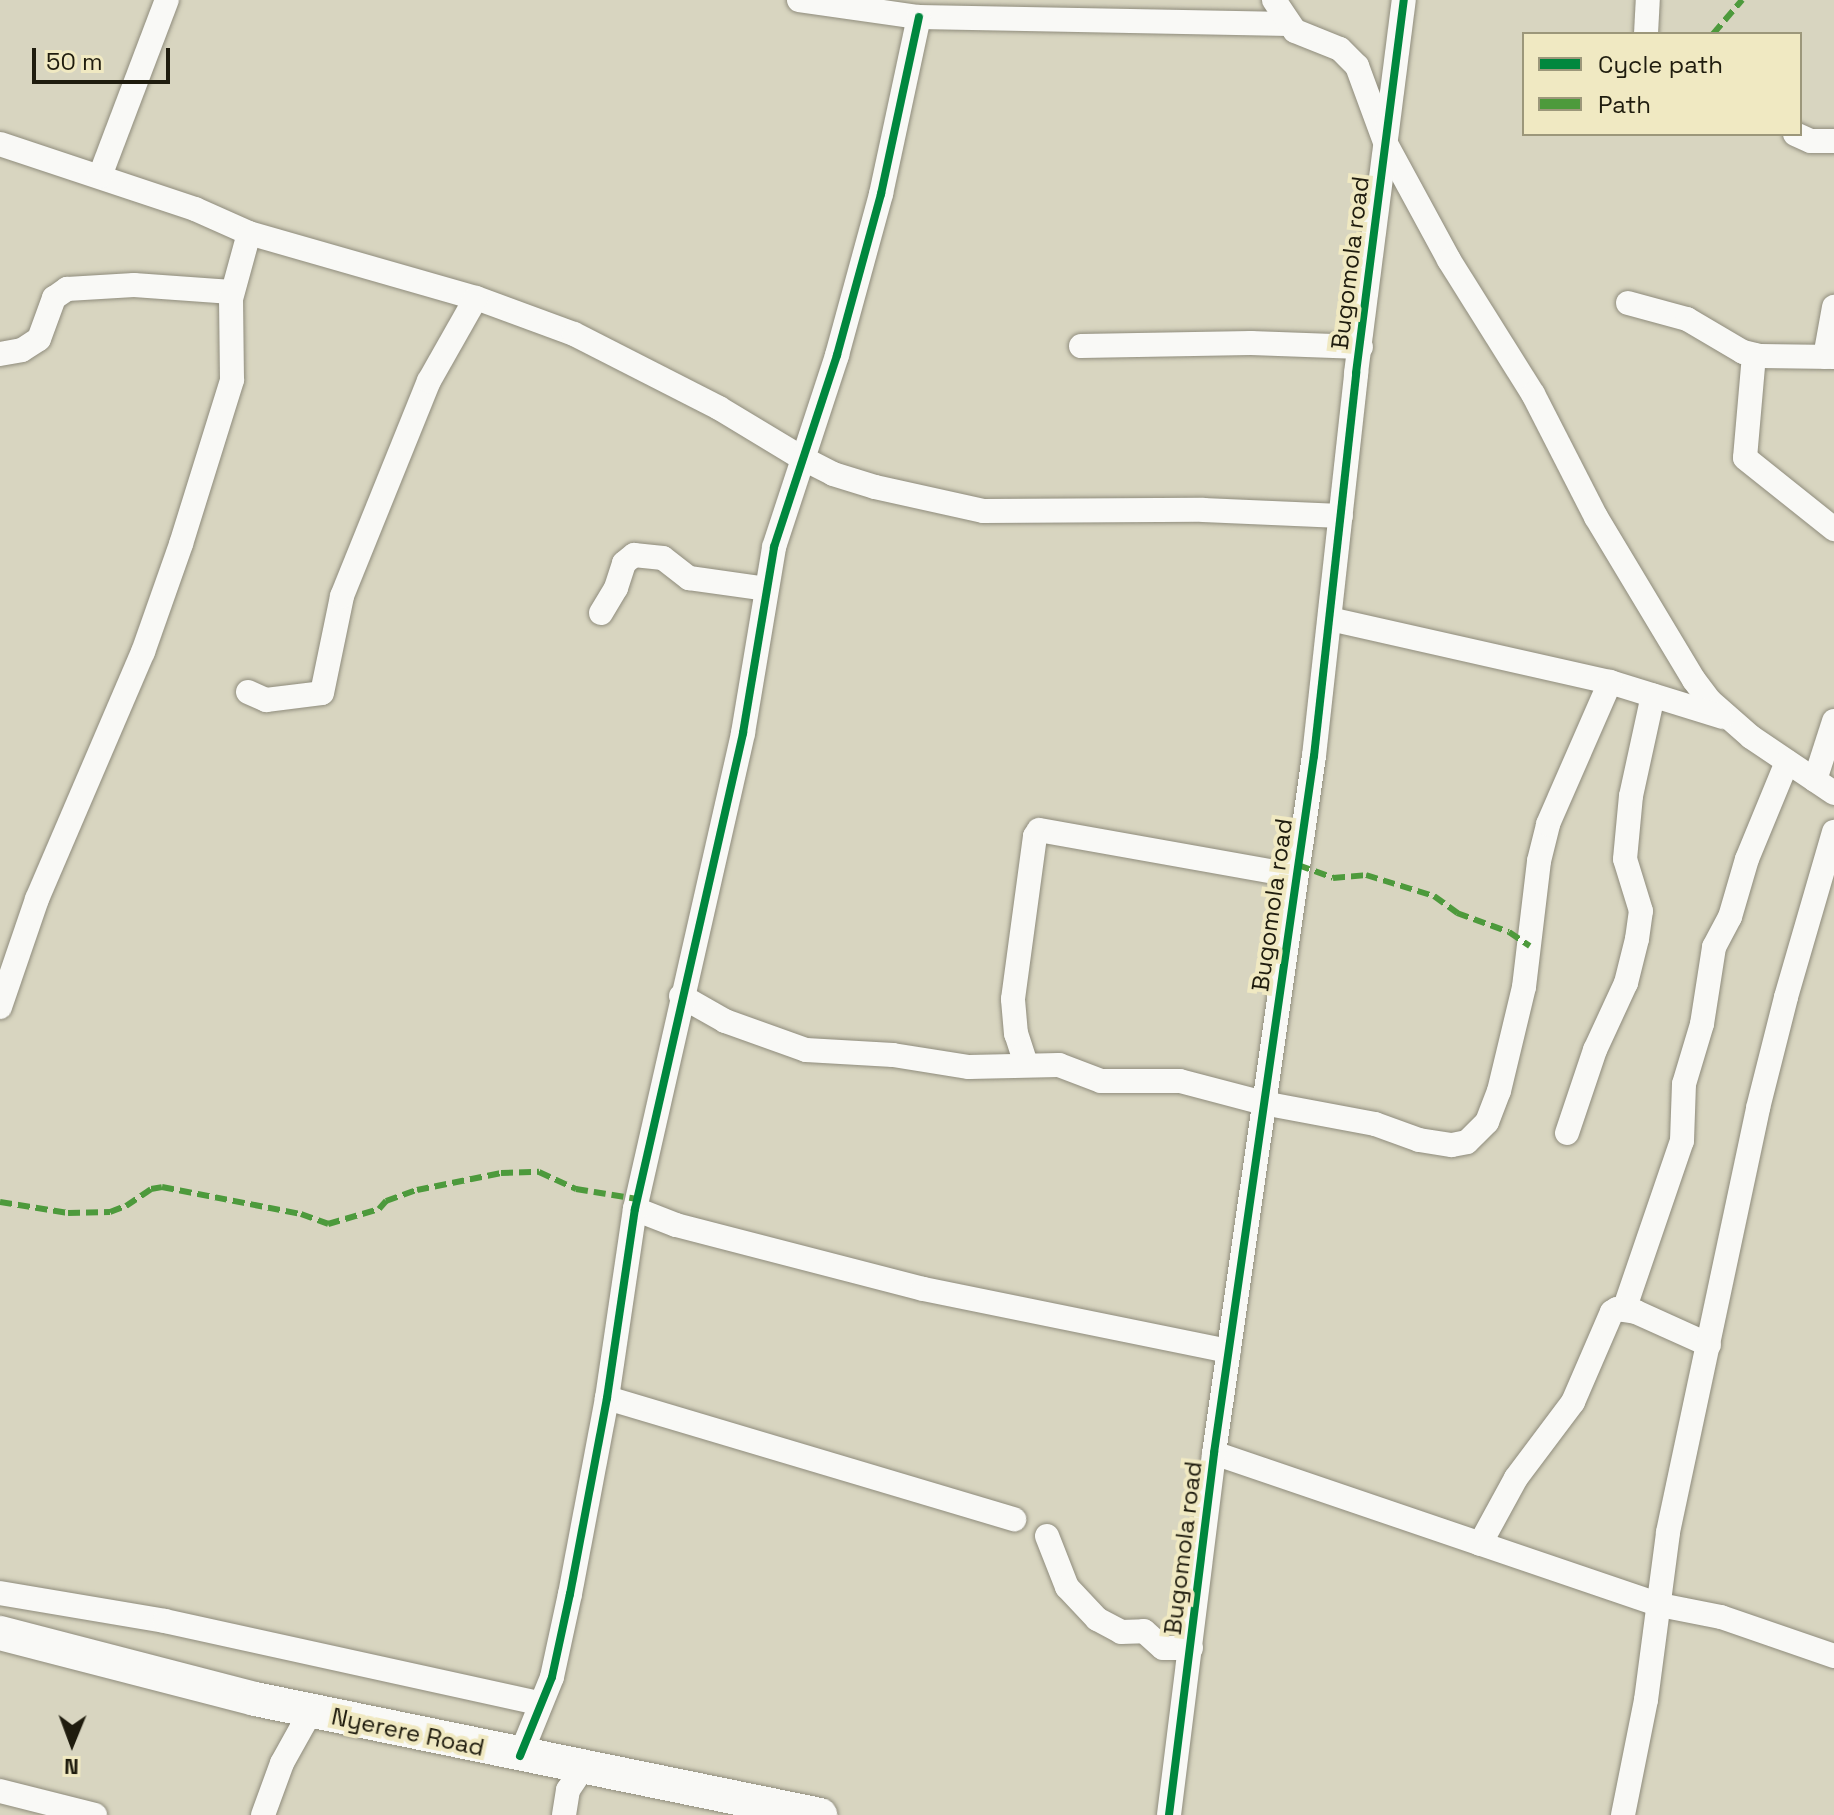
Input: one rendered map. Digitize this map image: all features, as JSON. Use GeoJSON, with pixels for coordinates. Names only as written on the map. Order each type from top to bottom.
{"type":"FeatureCollection","features":[{"type":"Feature","properties":{"kind":"highway","name":"Nyerere Road"},"geometry":{"type":"LineString","coordinates":[[0,1633],[311,1711],[820,1815]]}},
{"type":"Feature","properties":{"kind":"street"},"geometry":{"type":"LineString","coordinates":[[100,176],[167,0]]}},
{"type":"Feature","properties":{"kind":"street"},"geometry":{"type":"LineString","coordinates":[[799,0],[919,17],[1289,24]]}},
{"type":"Feature","properties":{"kind":"street"},"geometry":{"type":"LineString","coordinates":[[1274,0],[1289,24],[1306,38],[1340,49],[1351,57],[1363,78],[1385,142],[1449,260],[1533,394],[1596,517],[1649,608],[1710,701],[1787,762],[1824,786],[1834,721]]}},
{"type":"Feature","properties":{"kind":"street","name":"Bugomola road"},"geometry":{"type":"LineString","coordinates":[[1169,1815],[1214,1453],[1330,619],[1404,0]]}},
{"type":"Feature","properties":{"kind":"street"},"geometry":{"type":"LineString","coordinates":[[1646,32],[1648,0]]}},
{"type":"Feature","properties":{"kind":"street"},"geometry":{"type":"LineString","coordinates":[[520,1756],[552,1677],[607,1398],[635,1209],[743,733],[774,547],[837,355],[881,194],[919,17]]}},
{"type":"Feature","properties":{"kind":"street"},"geometry":{"type":"LineString","coordinates":[[1800,136],[1811,141],[1834,141]]}},
{"type":"Feature","properties":{"kind":"street"},"geometry":{"type":"LineString","coordinates":[[0,144],[195,209],[249,233],[476,298],[574,334],[660,376],[833,474],[875,487],[983,511],[1203,510],[1341,516]]}},
{"type":"Feature","properties":{"kind":"street"},"geometry":{"type":"LineString","coordinates":[[0,1007],[37,899],[143,652],[181,544],[232,380],[232,292],[249,233]]}},
{"type":"Feature","properties":{"kind":"street"},"geometry":{"type":"LineString","coordinates":[[0,354],[22,350],[39,339],[54,298],[67,289],[134,285],[232,292]]}},
{"type":"Feature","properties":{"kind":"street"},"geometry":{"type":"LineString","coordinates":[[248,692],[266,700],[322,693],[342,596],[429,381],[476,298]]}},
{"type":"Feature","properties":{"kind":"street"},"geometry":{"type":"LineString","coordinates":[[1628,303],[1687,319],[1731,348],[1754,355],[1829,357],[1834,307]]}},
{"type":"Feature","properties":{"kind":"street"},"geometry":{"type":"LineString","coordinates":[[1081,346],[1251,343],[1361,347]]}},
{"type":"Feature","properties":{"kind":"street"},"geometry":{"type":"LineString","coordinates":[[1754,355],[1745,458],[1834,529]]}},
{"type":"Feature","properties":{"kind":"street"},"geometry":{"type":"LineString","coordinates":[[601,613],[616,588],[624,563],[634,555],[663,558],[689,578],[766,589]]}},
{"type":"Feature","properties":{"kind":"street"},"geometry":{"type":"LineString","coordinates":[[1330,619],[1610,682],[1731,720]]}},
{"type":"Feature","properties":{"kind":"street"},"geometry":{"type":"LineString","coordinates":[[681,996],[725,1021],[806,1050],[893,1055],[969,1067],[1026,1064],[1067,1067],[1101,1081],[1180,1081],[1263,1103],[1375,1124],[1419,1140],[1452,1145],[1467,1142],[1480,1131],[1495,1105],[1524,987],[1538,870],[1548,824],[1610,682]]}},
{"type":"Feature","properties":{"kind":"street"},"geometry":{"type":"LineString","coordinates":[[1567,1133],[1595,1050],[1626,983],[1637,939],[1641,911],[1625,859],[1631,796],[1653,695]]}},
{"type":"Feature","properties":{"kind":"street"},"geometry":{"type":"LineString","coordinates":[[1624,1310],[1682,1141],[1684,1084],[1702,1024],[1714,947],[1730,917],[1747,859],[1787,762]]}},
{"type":"Feature","properties":{"kind":"street"},"geometry":{"type":"LineString","coordinates":[[1026,1064],[1016,1034],[1013,999],[1035,836],[1039,830],[1296,876]]}},
{"type":"Feature","properties":{"kind":"street"},"geometry":{"type":"LineString","coordinates":[[1623,1815],[1646,1700],[1668,1532],[1758,1108],[1804,929],[1834,832]]}},
{"type":"Feature","properties":{"kind":"street"},"geometry":{"type":"LineString","coordinates":[[635,1209],[676,1225],[923,1289],[1229,1351]]}},
{"type":"Feature","properties":{"kind":"street"},"geometry":{"type":"LineString","coordinates":[[1480,1544],[1516,1478],[1573,1402],[1612,1312],[1624,1310],[1709,1345]]}},
{"type":"Feature","properties":{"kind":"street"},"geometry":{"type":"LineString","coordinates":[[607,1398],[1014,1519]]}},
{"type":"Feature","properties":{"kind":"street"},"geometry":{"type":"LineString","coordinates":[[1214,1453],[1660,1605],[1721,1617],[1834,1656]]}},
{"type":"Feature","properties":{"kind":"street"},"geometry":{"type":"LineString","coordinates":[[1047,1536],[1067,1587],[1097,1619],[1121,1632],[1144,1631],[1163,1648],[1191,1648]]}},
{"type":"Feature","properties":{"kind":"street"},"geometry":{"type":"LineString","coordinates":[[0,1593],[165,1621],[539,1703]]}},
{"type":"Feature","properties":{"kind":"street"},"geometry":{"type":"LineString","coordinates":[[263,1815],[282,1763],[311,1711]]}},
{"type":"Feature","properties":{"kind":"street"},"geometry":{"type":"LineString","coordinates":[[564,1815],[568,1790],[583,1768]]}},
{"type":"Feature","properties":{"kind":"street"},"geometry":{"type":"LineString","coordinates":[[0,1791],[95,1815]]}},
{"type":"Feature","properties":{"kind":"marked path"},"geometry":{"type":"LineString","coordinates":[[1715,32],[1742,0]]}},
{"type":"Feature","properties":{"kind":"marked path"},"geometry":{"type":"LineString","coordinates":[[1298,865],[1333,878],[1366,875],[1434,896],[1457,913],[1509,932],[1530,946]]}},
{"type":"Feature","properties":{"kind":"marked path"},"geometry":{"type":"LineString","coordinates":[[0,1202],[68,1213],[110,1212],[126,1206],[151,1189],[162,1187],[301,1214],[328,1224],[379,1209],[386,1201],[417,1190],[501,1173],[539,1172],[576,1189],[637,1199]]}},
{"type":"Feature","properties":{"kind":"cycle path"},"geometry":{"type":"LineString","coordinates":[[1169,1815],[1214,1453],[1314,756],[1356,373],[1404,0]]}},
{"type":"Feature","properties":{"kind":"cycle path"},"geometry":{"type":"LineString","coordinates":[[520,1756],[552,1677],[570,1594],[607,1398],[635,1209],[743,733],[774,547],[837,355],[881,194],[919,17]]}}]}
